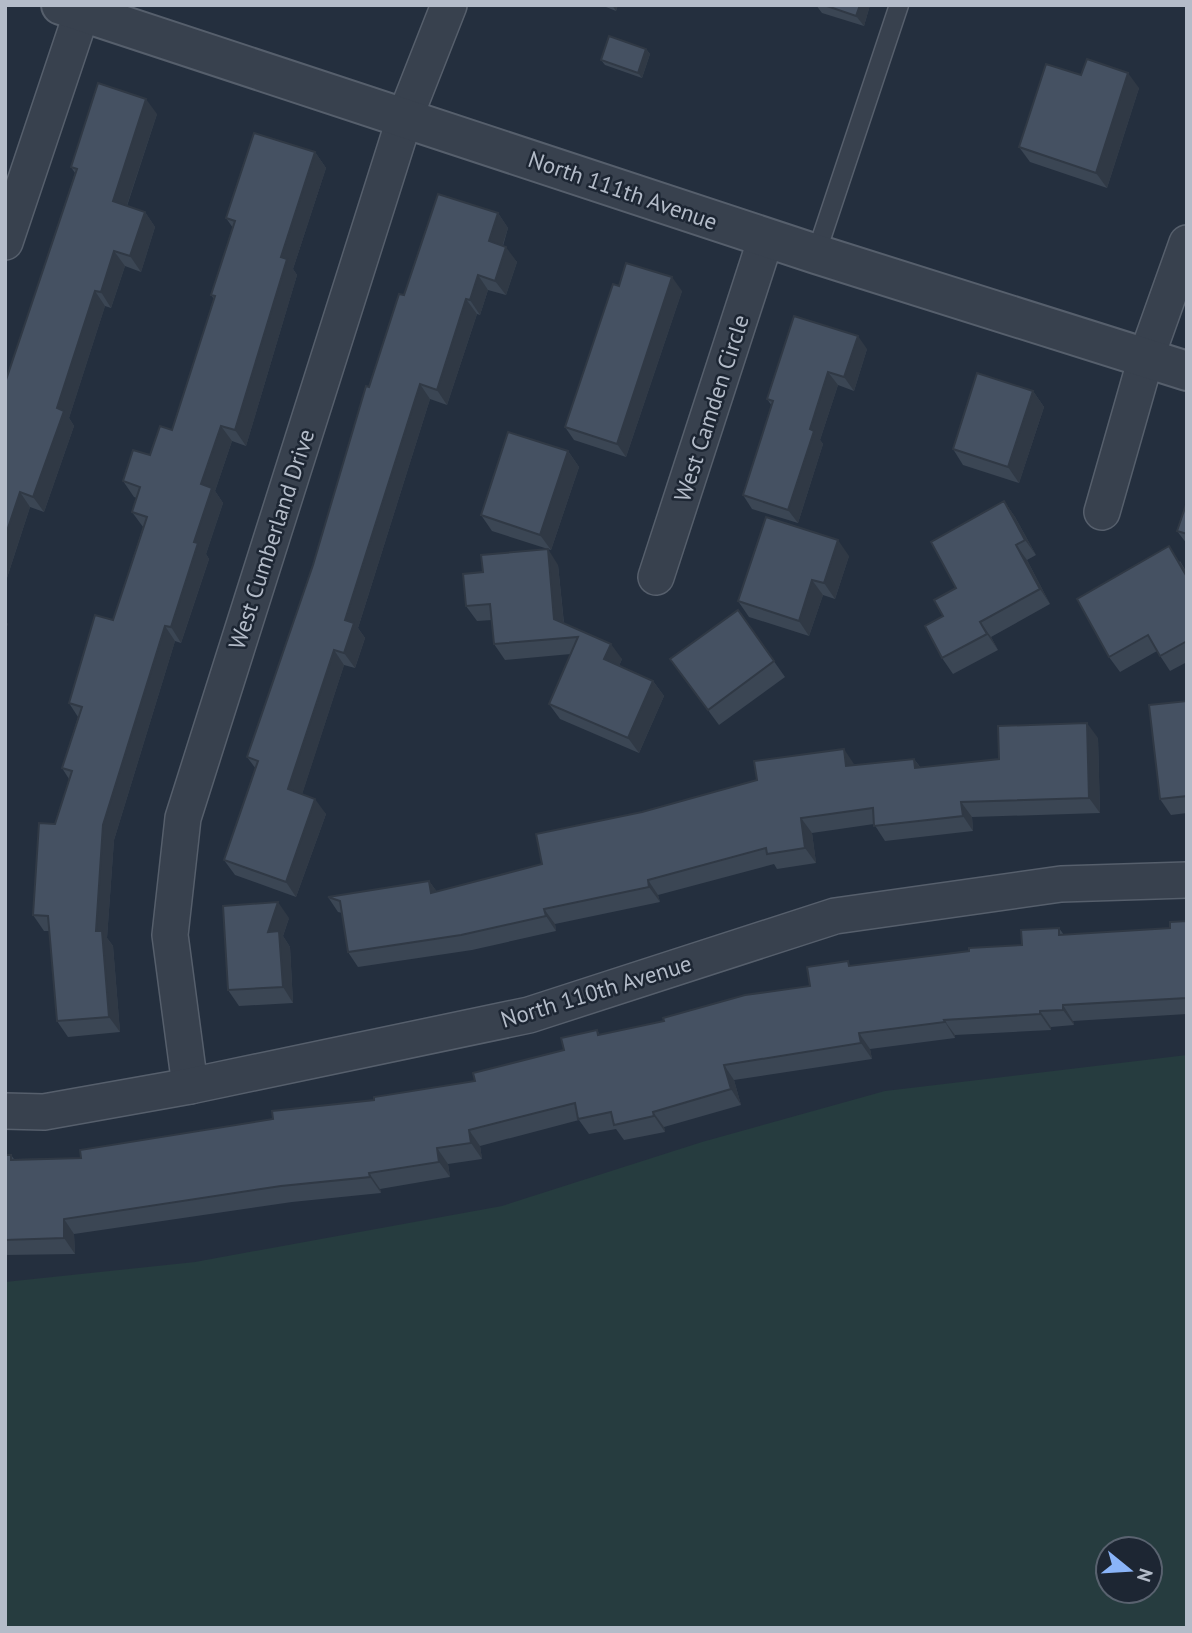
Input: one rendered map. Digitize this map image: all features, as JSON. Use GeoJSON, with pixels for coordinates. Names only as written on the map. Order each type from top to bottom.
{"type":"FeatureCollection","features":[{"type":"Feature","properties":{"kind":"street","name":"West Cumberland Drive"},"geometry":{"type":"LineString","coordinates":[[190,1086],[170,935],[183,818],[405,117],[449,5]]}},
{"type":"Feature","properties":{"kind":"street","name":"North 111th Avenue"},"geometry":{"type":"LineString","coordinates":[[76,8],[766,238],[1187,371]]}},
{"type":"Feature","properties":{"kind":"street"},"geometry":{"type":"LineString","coordinates":[[5,242],[76,8]]}},
{"type":"Feature","properties":{"kind":"street","name":"West Camden Circle"},"geometry":{"type":"LineString","coordinates":[[656,577],[766,238]]}},
{"type":"Feature","properties":{"kind":"street"},"geometry":{"type":"LineString","coordinates":[[1102,512],[1146,358],[1187,243]]}},
{"type":"Feature","properties":{"kind":"street","name":"North 110th Avenue"},"geometry":{"type":"LineString","coordinates":[[5,1111],[44,1112],[190,1086],[529,1016],[835,916],[1061,884],[1187,880]]}},
{"type":"Feature","properties":{"kind":"lane"},"geometry":{"type":"LineString","coordinates":[[816,254],[899,5]]}},
{"type":"Feature","properties":{"kind":"green space"},"geometry":{"type":"Polygon","coordinates":[[[1187,1055],[1187,1628],[5,1628],[5,1282],[195,1262],[502,1206],[702,1142],[885,1091],[1187,1055]]]}},
{"type":"Feature","properties":{"kind":"building"},"geometry":{"type":"Polygon","coordinates":[[[824,5],[860,5],[856,16],[824,5]]]}},
{"type":"Feature","properties":{"kind":"building"},"geometry":{"type":"Polygon","coordinates":[[[609,36],[646,49],[638,73],[601,60],[609,36]]]}},
{"type":"Feature","properties":{"kind":"building"},"geometry":{"type":"Polygon","coordinates":[[[1087,59],[1128,73],[1096,173],[1019,147],[1046,64],[1081,75],[1087,59]]]}},
{"type":"Feature","properties":{"kind":"building"},"geometry":{"type":"Polygon","coordinates":[[[98,83],[146,99],[113,201],[145,212],[130,256],[114,251],[101,292],[95,291],[57,408],[64,411],[33,497],[20,492],[5,537],[5,383],[77,169],[71,167],[98,83]]]}},
{"type":"Feature","properties":{"kind":"building"},"geometry":{"type":"Polygon","coordinates":[[[254,133],[315,152],[281,257],[287,259],[235,430],[221,426],[201,484],[212,488],[194,542],[198,543],[171,627],[165,626],[103,825],[96,931],[102,931],[109,1017],[57,1021],[48,916],[33,915],[39,823],[55,824],[72,771],[62,768],[82,707],[69,703],[95,615],[113,620],[147,517],[132,512],[140,487],[123,481],[133,450],[150,455],[160,426],[172,430],[215,296],[211,295],[235,221],[226,218],[254,133]]]}},
{"type":"Feature","properties":{"kind":"building"},"geometry":{"type":"Polygon","coordinates":[[[438,194],[498,213],[489,241],[506,247],[495,281],[478,275],[470,300],[466,299],[437,390],[420,384],[345,620],[354,623],[344,653],[334,650],[288,789],[315,799],[286,882],[224,860],[258,761],[247,757],[313,565],[366,386],[369,387],[399,294],[404,295],[438,194]]]}},
{"type":"Feature","properties":{"kind":"building"},"geometry":{"type":"Polygon","coordinates":[[[626,263],[672,277],[617,444],[565,427],[613,284],[619,286],[626,263]]]}},
{"type":"Feature","properties":{"kind":"building"},"geometry":{"type":"Polygon","coordinates":[[[794,316],[858,336],[844,377],[828,372],[810,429],[814,431],[788,510],[743,495],[773,401],[767,399],[794,316]]]}},
{"type":"Feature","properties":{"kind":"building"},"geometry":{"type":"Polygon","coordinates":[[[977,373],[1033,391],[1008,467],[953,449],[977,373]]]}},
{"type":"Feature","properties":{"kind":"building"},"geometry":{"type":"Polygon","coordinates":[[[508,432],[568,451],[540,535],[481,515],[508,432]]]}},
{"type":"Feature","properties":{"kind":"building"},"geometry":{"type":"Polygon","coordinates":[[[1004,501],[1025,540],[1016,545],[1040,589],[980,622],[987,634],[942,658],[925,626],[943,616],[934,600],[956,588],[931,542],[1004,501]]]}},
{"type":"Feature","properties":{"kind":"building"},"geometry":{"type":"Polygon","coordinates":[[[1187,502],[1187,534],[1177,531],[1187,502]]]}},
{"type":"Feature","properties":{"kind":"building"},"geometry":{"type":"Polygon","coordinates":[[[766,517],[838,540],[824,583],[812,580],[799,621],[738,601],[766,517]]]}},
{"type":"Feature","properties":{"kind":"building"},"geometry":{"type":"Polygon","coordinates":[[[1169,546],[1187,577],[1187,641],[1160,656],[1148,635],[1109,657],[1077,599],[1169,546]]]}},
{"type":"Feature","properties":{"kind":"building"},"geometry":{"type":"Polygon","coordinates":[[[548,549],[554,619],[611,644],[604,659],[653,681],[628,738],[549,704],[578,637],[494,644],[490,604],[466,606],[463,574],[483,572],[481,555],[548,549]]]}},
{"type":"Feature","properties":{"kind":"building"},"geometry":{"type":"Polygon","coordinates":[[[738,610],[774,661],[708,710],[670,659],[738,610]]]}},
{"type":"Feature","properties":{"kind":"building"},"geometry":{"type":"Polygon","coordinates":[[[1187,701],[1187,796],[1160,799],[1149,705],[1187,701]]]}},
{"type":"Feature","properties":{"kind":"building"},"geometry":{"type":"Polygon","coordinates":[[[1087,723],[1089,798],[961,802],[963,816],[874,826],[873,808],[801,818],[805,848],[767,854],[766,848],[648,880],[649,887],[544,909],[546,916],[461,935],[348,952],[340,901],[328,897],[429,881],[431,893],[542,864],[536,834],[642,812],[757,780],[754,761],[844,749],[846,766],[914,759],[915,768],[999,759],[998,726],[1087,723]]]}},
{"type":"Feature","properties":{"kind":"building"},"geometry":{"type":"Polygon","coordinates":[[[278,902],[268,932],[279,931],[283,987],[228,990],[223,906],[278,902]]]}},
{"type":"Feature","properties":{"kind":"building"},"geometry":{"type":"Polygon","coordinates":[[[1187,921],[1187,998],[1063,1005],[1063,1010],[1040,1011],[1040,1014],[944,1020],[945,1022],[859,1033],[861,1043],[724,1065],[731,1089],[653,1112],[654,1116],[614,1125],[611,1112],[578,1119],[575,1103],[469,1130],[471,1143],[437,1148],[439,1162],[369,1173],[370,1177],[281,1186],[64,1219],[64,1238],[5,1240],[5,1155],[11,1155],[11,1160],[81,1158],[80,1150],[273,1119],[272,1111],[374,1100],[374,1097],[475,1081],[473,1073],[564,1050],[561,1038],[597,1030],[598,1035],[664,1021],[663,1018],[745,995],[810,986],[807,967],[848,961],[849,966],[969,951],[969,948],[1022,945],[1021,930],[1059,928],[1059,935],[1170,928],[1170,922],[1187,921]]]}}]}
